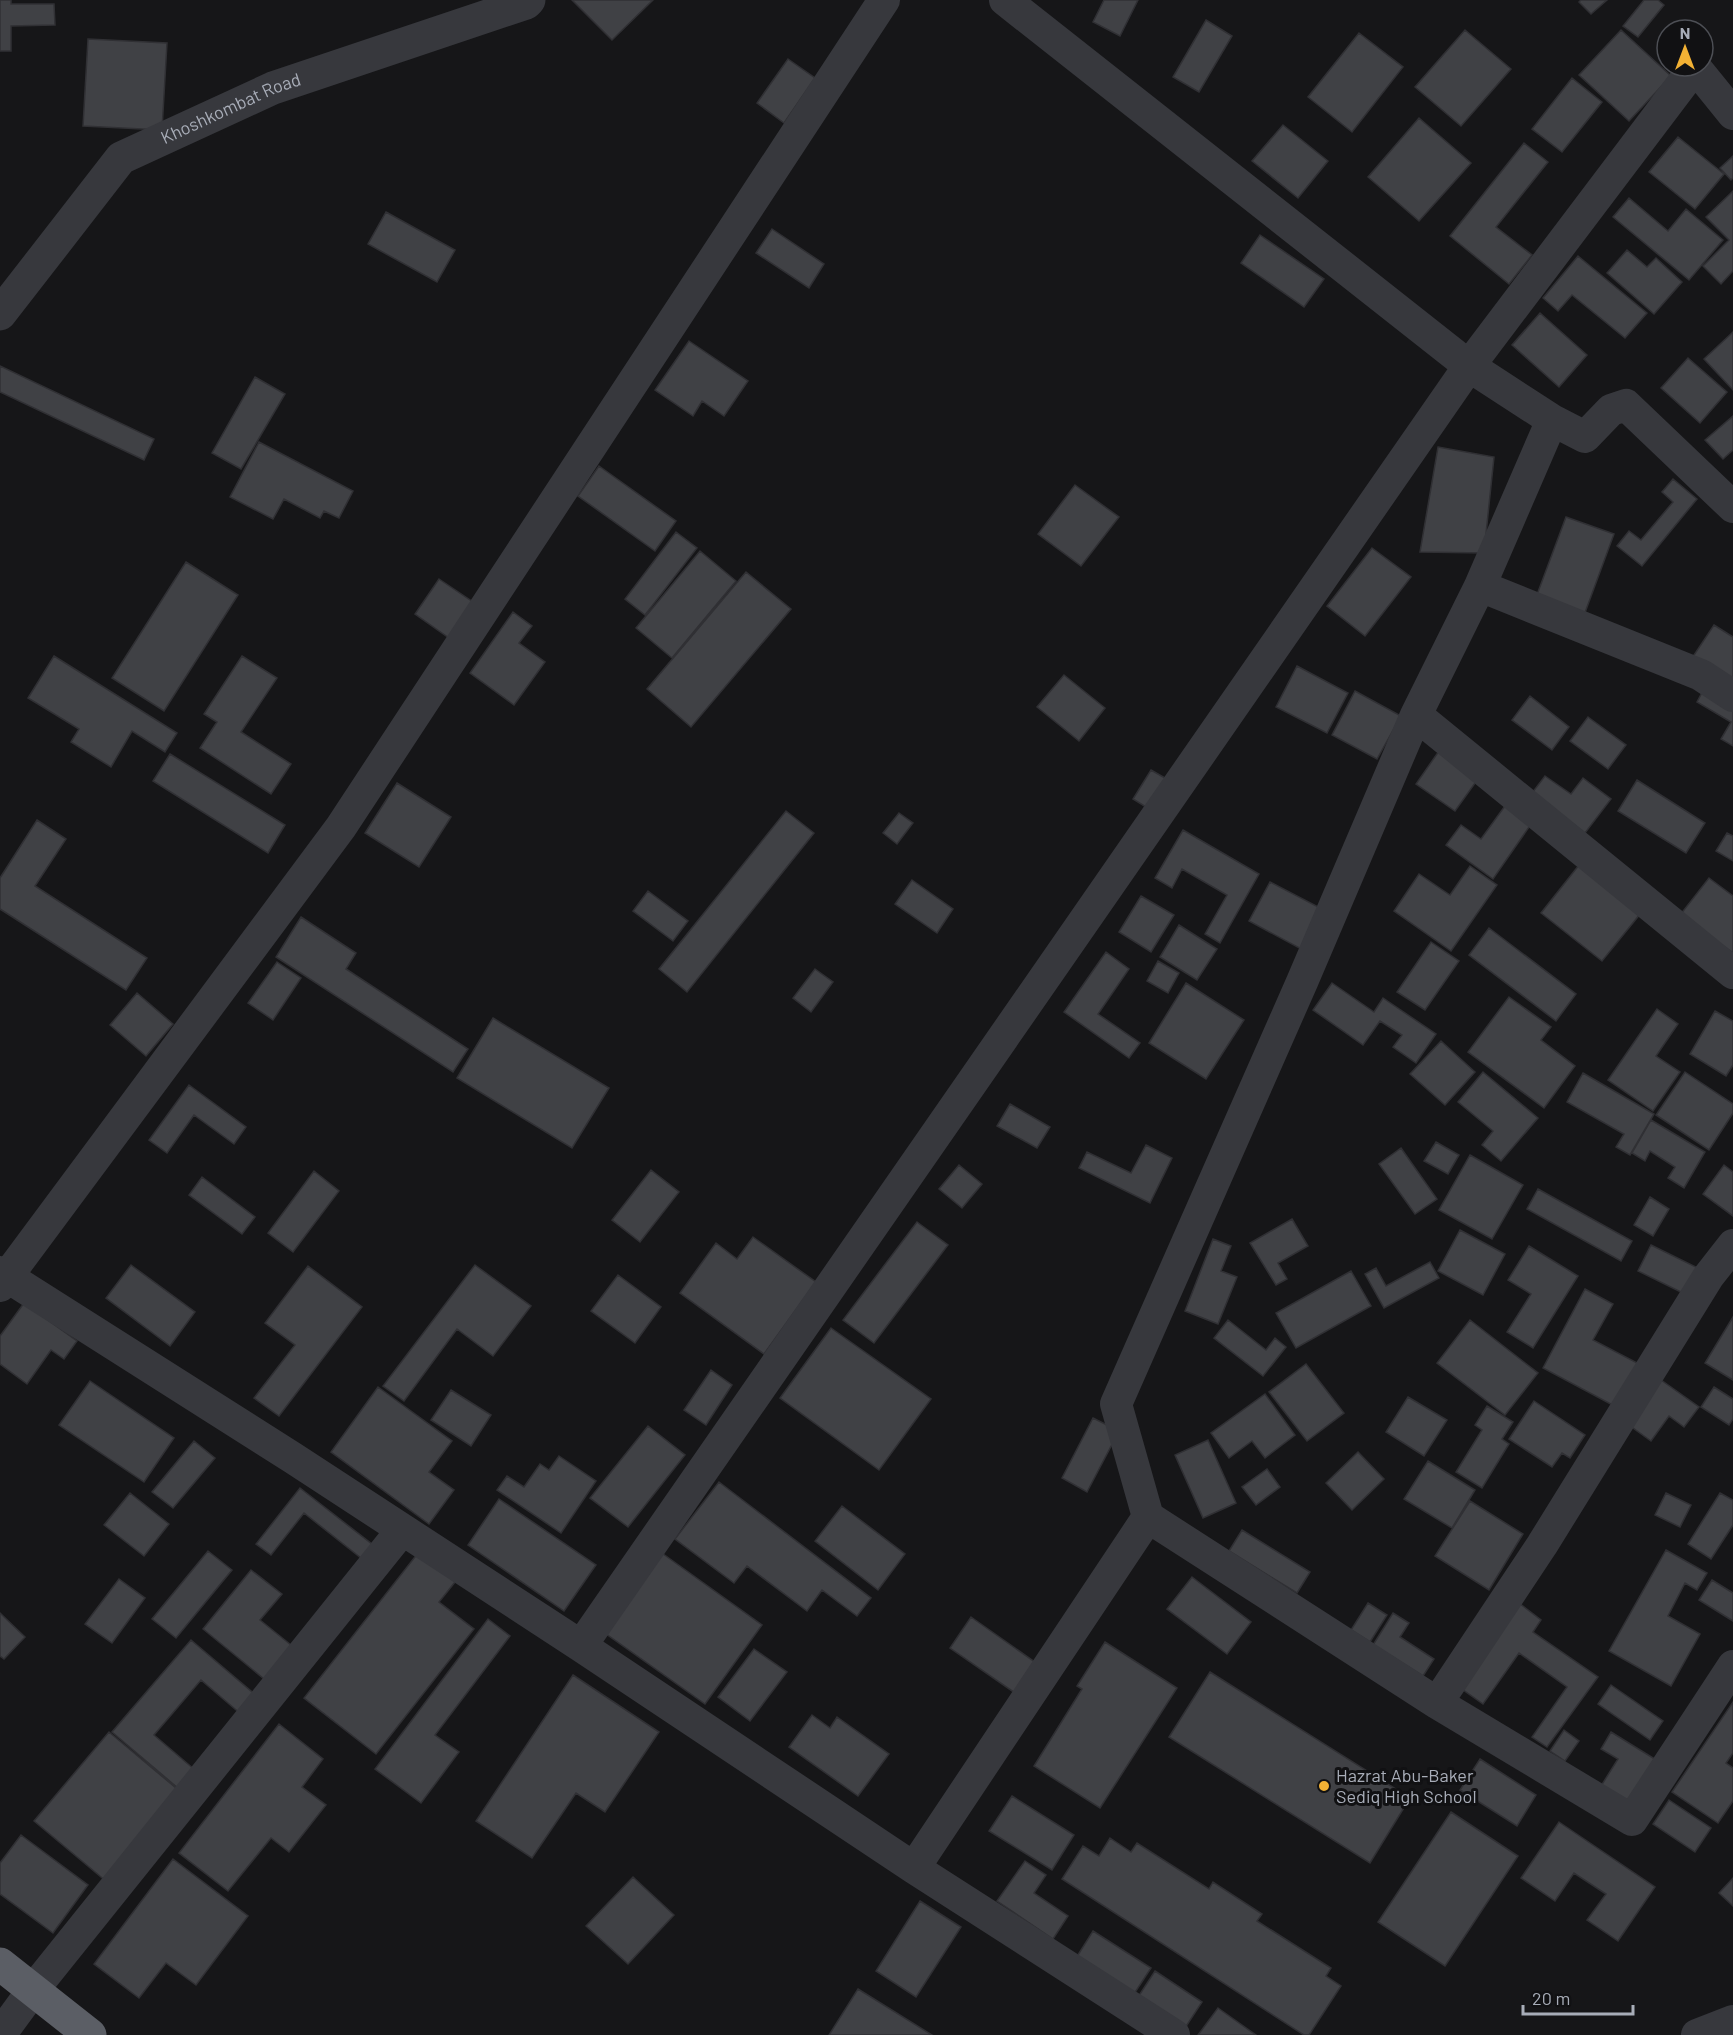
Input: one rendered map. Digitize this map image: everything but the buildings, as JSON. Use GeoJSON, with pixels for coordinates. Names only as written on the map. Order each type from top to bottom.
{"type":"FeatureCollection","features":[{"type":"Feature","properties":{"kind":"highway"},"geometry":{"type":"LineString","coordinates":[[0,1964],[90,2035]]}},
{"type":"Feature","properties":{"kind":"street","name":"Khoshkombat Road"},"geometry":{"type":"LineString","coordinates":[[0,314],[121,158],[273,88],[526,3],[529,0]]}},
{"type":"Feature","properties":{"kind":"street"},"geometry":{"type":"LineString","coordinates":[[884,0],[341,827],[2,1278],[402,1530],[581,1646],[914,1868],[1174,2035]]}},
{"type":"Feature","properties":{"kind":"street"},"geometry":{"type":"LineString","coordinates":[[1005,0],[1469,366],[1552,420],[1586,437],[1611,410],[1626,405],[1733,507]]}},
{"type":"Feature","properties":{"kind":"street"},"geometry":{"type":"LineString","coordinates":[[581,1646],[1469,366],[1695,67],[1733,114]]}},
{"type":"Feature","properties":{"kind":"street"},"geometry":{"type":"LineString","coordinates":[[1552,420],[1480,586],[1416,715],[1302,982],[1116,1404],[1148,1517],[1437,1703],[1632,1820],[1733,1666]]}},
{"type":"Feature","properties":{"kind":"street"},"geometry":{"type":"LineString","coordinates":[[1480,586],[1701,675],[1733,696]]}},
{"type":"Feature","properties":{"kind":"street"},"geometry":{"type":"LineString","coordinates":[[1416,715],[1733,973]]}},
{"type":"Feature","properties":{"kind":"street"},"geometry":{"type":"LineString","coordinates":[[1437,1703],[1542,1545],[1708,1277],[1733,1245]]}},
{"type":"Feature","properties":{"kind":"street"},"geometry":{"type":"LineString","coordinates":[[914,1868],[1148,1517]]}},
{"type":"Feature","properties":{"kind":"street"},"geometry":{"type":"LineString","coordinates":[[0,2035],[33,1990],[402,1530]]}},
{"type":"Feature","properties":{"kind":"street"},"geometry":{"type":"LineString","coordinates":[[1697,2035],[1733,2021]]}},
{"type":"Feature","properties":{"kind":"place","name":"Hazrat Abu-Baker Sediq High School"},"geometry":{"type":"Point","coordinates":[1324,1786]}}]}
